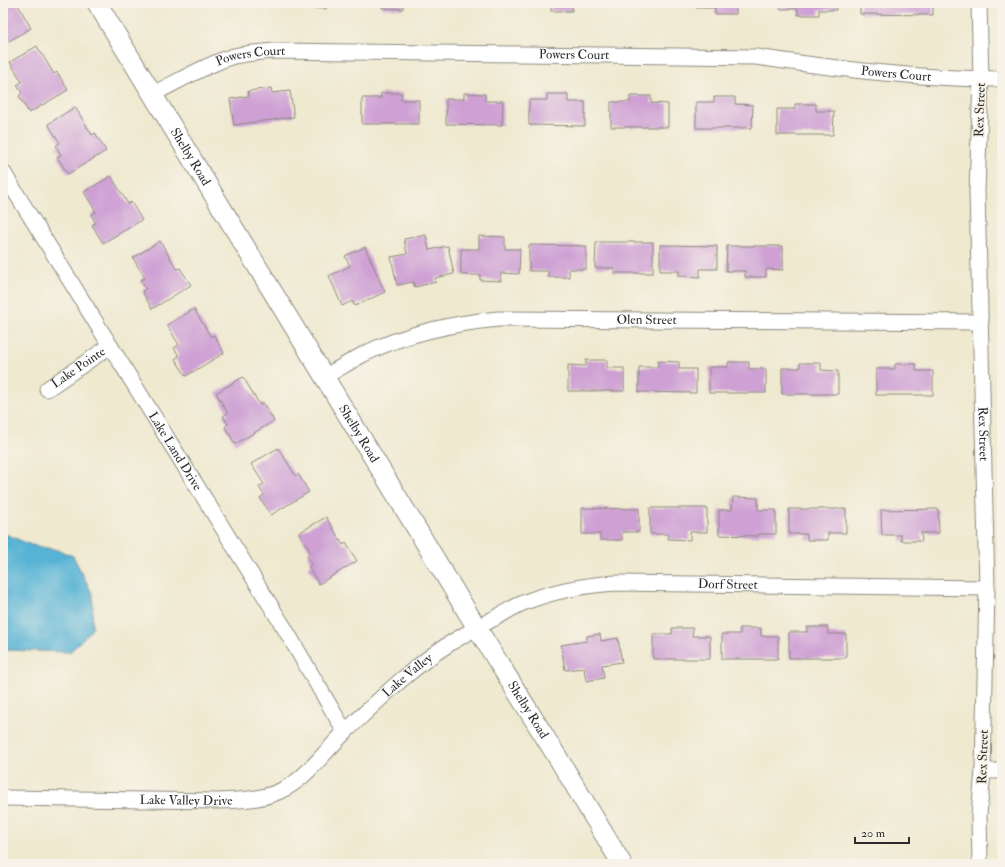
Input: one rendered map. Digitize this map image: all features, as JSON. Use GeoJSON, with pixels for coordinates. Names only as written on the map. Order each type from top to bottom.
{"type":"FeatureCollection","features":[{"type":"Feature","properties":{"kind":"street","name":"Shelby Road"},"geometry":{"type":"LineString","coordinates":[[97,3],[622,864]]}},
{"type":"Feature","properties":{"kind":"street","name":"Rex Street"},"geometry":{"type":"LineString","coordinates":[[979,3],[981,79],[977,191],[987,588],[983,771],[979,815],[980,864]]}},
{"type":"Feature","properties":{"kind":"street","name":"Powers Court"},"geometry":{"type":"LineString","coordinates":[[153,94],[217,62],[251,53],[274,51],[756,57],[841,69],[907,76],[1002,79]]}},
{"type":"Feature","properties":{"kind":"street","name":"Lake Land Drive"},"geometry":{"type":"LineString","coordinates":[[3,172],[285,629],[345,732]]}},
{"type":"Feature","properties":{"kind":"street","name":"Olen Street"},"geometry":{"type":"LineString","coordinates":[[324,377],[365,354],[419,334],[458,324],[498,319],[981,322]]}},
{"type":"Feature","properties":{"kind":"street","name":"Lake Pointe"},"geometry":{"type":"LineString","coordinates":[[46,389],[110,346]]}},
{"type":"Feature","properties":{"kind":"street","name":"Dorf Street"},"geometry":{"type":"LineString","coordinates":[[477,628],[526,601],[552,593],[595,584],[616,583],[987,588]]}},
{"type":"Feature","properties":{"kind":"street","name":"Lake Valley"},"geometry":{"type":"LineString","coordinates":[[345,732],[414,670],[448,645],[477,628]]}},
{"type":"Feature","properties":{"kind":"street","name":"Lake Valley Drive"},"geometry":{"type":"LineString","coordinates":[[3,798],[218,800],[247,799],[269,796],[287,788],[300,778],[345,732]]}},
{"type":"Feature","properties":{"kind":"street"},"geometry":{"type":"LineString","coordinates":[[983,771],[1002,771]]}},
{"type":"Feature","properties":{"kind":"water"},"geometry":{"type":"Polygon","coordinates":[[[3,533],[31,545],[58,550],[73,556],[93,595],[92,629],[70,652],[3,650],[3,533]]]}},
{"type":"Feature","properties":{"kind":"building"},"geometry":{"type":"Polygon","coordinates":[[[3,3],[17,3],[31,28],[4,44],[3,42],[3,3]]]}},
{"type":"Feature","properties":{"kind":"building"},"geometry":{"type":"Polygon","coordinates":[[[305,3],[326,3],[326,9],[305,8],[305,3]]]}},
{"type":"Feature","properties":{"kind":"building"},"geometry":{"type":"Polygon","coordinates":[[[382,3],[403,3],[403,9],[382,8],[382,3]]]}},
{"type":"Feature","properties":{"kind":"building"},"geometry":{"type":"Polygon","coordinates":[[[533,3],[572,3],[572,11],[551,11],[551,6],[533,6],[533,3]]]}},
{"type":"Feature","properties":{"kind":"building"},"geometry":{"type":"Polygon","coordinates":[[[697,3],[754,3],[754,6],[736,6],[736,14],[715,14],[715,8],[697,8],[697,3]]]}},
{"type":"Feature","properties":{"kind":"building"},"geometry":{"type":"Polygon","coordinates":[[[780,3],[836,3],[836,10],[819,10],[819,15],[798,15],[798,9],[780,9],[780,3]]]}},
{"type":"Feature","properties":{"kind":"building"},"geometry":{"type":"Polygon","coordinates":[[[860,3],[933,3],[933,15],[860,14],[860,3]]]}},
{"type":"Feature","properties":{"kind":"building"},"geometry":{"type":"Polygon","coordinates":[[[37,46],[54,74],[57,72],[68,90],[29,113],[19,96],[22,93],[17,85],[22,82],[10,62],[37,46]]]}},
{"type":"Feature","properties":{"kind":"building"},"geometry":{"type":"Polygon","coordinates":[[[271,88],[272,93],[290,91],[294,117],[234,125],[230,99],[249,96],[248,91],[271,88]]]}},
{"type":"Feature","properties":{"kind":"building"},"geometry":{"type":"Polygon","coordinates":[[[381,93],[402,93],[401,100],[419,100],[419,124],[362,124],[362,98],[381,98],[381,93]]]}},
{"type":"Feature","properties":{"kind":"building"},"geometry":{"type":"Polygon","coordinates":[[[464,93],[485,94],[485,101],[503,101],[502,125],[446,124],[446,99],[464,99],[464,93]]]}},
{"type":"Feature","properties":{"kind":"building"},"geometry":{"type":"Polygon","coordinates":[[[547,94],[568,94],[568,102],[585,102],[585,126],[529,125],[529,100],[547,100],[547,94]]]}},
{"type":"Feature","properties":{"kind":"building"},"geometry":{"type":"Polygon","coordinates":[[[630,96],[651,96],[651,103],[668,104],[668,127],[611,127],[611,102],[630,102],[630,96]]]}},
{"type":"Feature","properties":{"kind":"building"},"geometry":{"type":"Polygon","coordinates":[[[714,97],[735,97],[735,104],[753,105],[752,128],[696,128],[696,102],[714,102],[714,97]]]}},
{"type":"Feature","properties":{"kind":"building"},"geometry":{"type":"Polygon","coordinates":[[[795,104],[816,104],[816,111],[834,111],[833,135],[777,135],[777,109],[795,109],[795,104]]]}},
{"type":"Feature","properties":{"kind":"building"},"geometry":{"type":"Polygon","coordinates":[[[75,107],[92,135],[95,133],[106,151],[68,174],[57,157],[61,155],[56,146],[60,143],[48,124],[75,107]]]}},
{"type":"Feature","properties":{"kind":"building"},"geometry":{"type":"Polygon","coordinates":[[[111,176],[128,204],[131,202],[142,220],[103,243],[92,225],[96,223],[91,215],[96,212],[84,192],[111,176]]]}},
{"type":"Feature","properties":{"kind":"building"},"geometry":{"type":"Polygon","coordinates":[[[426,235],[429,250],[448,246],[454,274],[435,278],[436,282],[415,287],[413,282],[397,285],[391,257],[407,254],[404,239],[426,235]]]}},
{"type":"Feature","properties":{"kind":"building"},"geometry":{"type":"Polygon","coordinates":[[[479,236],[505,237],[505,249],[520,249],[519,274],[501,273],[501,281],[480,280],[480,275],[461,275],[461,249],[479,249],[479,236]]]}},
{"type":"Feature","properties":{"kind":"building"},"geometry":{"type":"Polygon","coordinates":[[[160,241],[177,269],[180,268],[191,285],[152,309],[142,291],[146,289],[140,280],[145,278],[133,258],[160,241]]]}},
{"type":"Feature","properties":{"kind":"building"},"geometry":{"type":"Polygon","coordinates":[[[596,242],[653,242],[653,273],[614,273],[614,268],[595,268],[596,242]]]}},
{"type":"Feature","properties":{"kind":"building"},"geometry":{"type":"Polygon","coordinates":[[[529,245],[586,246],[586,269],[569,269],[569,277],[548,277],[548,271],[529,271],[529,245]]]}},
{"type":"Feature","properties":{"kind":"building"},"geometry":{"type":"Polygon","coordinates":[[[660,245],[717,246],[717,269],[700,269],[700,277],[679,276],[679,271],[660,271],[660,245]]]}},
{"type":"Feature","properties":{"kind":"building"},"geometry":{"type":"Polygon","coordinates":[[[727,246],[783,246],[783,270],[766,269],[766,277],[745,277],[745,271],[726,271],[727,246]]]}},
{"type":"Feature","properties":{"kind":"building"},"geometry":{"type":"Polygon","coordinates":[[[365,247],[385,292],[355,306],[352,301],[342,306],[329,276],[350,266],[345,256],[365,247]]]}},
{"type":"Feature","properties":{"kind":"building"},"geometry":{"type":"Polygon","coordinates":[[[194,309],[211,337],[214,335],[224,353],[186,376],[175,359],[179,356],[174,348],[179,345],[167,325],[194,309]]]}},
{"type":"Feature","properties":{"kind":"building"},"geometry":{"type":"Polygon","coordinates":[[[586,360],[607,360],[607,368],[624,368],[624,391],[568,391],[568,365],[586,366],[586,360]]]}},
{"type":"Feature","properties":{"kind":"building"},"geometry":{"type":"Polygon","coordinates":[[[658,361],[679,362],[679,369],[696,369],[696,393],[639,392],[639,367],[658,367],[658,361]]]}},
{"type":"Feature","properties":{"kind":"building"},"geometry":{"type":"Polygon","coordinates":[[[728,362],[749,362],[749,369],[766,369],[766,393],[709,393],[709,367],[728,367],[728,362]]]}},
{"type":"Feature","properties":{"kind":"building"},"geometry":{"type":"Polygon","coordinates":[[[800,363],[821,363],[821,370],[838,371],[838,394],[782,394],[782,368],[800,368],[800,363]]]}},
{"type":"Feature","properties":{"kind":"building"},"geometry":{"type":"Polygon","coordinates":[[[895,364],[916,364],[916,371],[933,371],[933,395],[876,395],[876,369],[895,369],[895,364]]]}},
{"type":"Feature","properties":{"kind":"building"},"geometry":{"type":"Polygon","coordinates":[[[243,377],[260,405],[263,403],[274,421],[235,444],[225,427],[228,424],[223,416],[228,413],[216,393],[243,377]]]}},
{"type":"Feature","properties":{"kind":"building"},"geometry":{"type":"Polygon","coordinates":[[[278,448],[296,476],[298,474],[309,492],[271,515],[260,498],[264,495],[259,487],[264,484],[251,464],[278,448]]]}},
{"type":"Feature","properties":{"kind":"building"},"geometry":{"type":"Polygon","coordinates":[[[733,497],[758,498],[758,510],[776,510],[776,534],[759,534],[758,536],[719,535],[719,510],[732,510],[733,497]]]}},
{"type":"Feature","properties":{"kind":"building"},"geometry":{"type":"Polygon","coordinates":[[[582,508],[639,509],[639,532],[622,532],[622,540],[600,540],[600,534],[582,534],[582,508]]]}},
{"type":"Feature","properties":{"kind":"building"},"geometry":{"type":"Polygon","coordinates":[[[650,508],[707,508],[707,532],[690,532],[690,540],[668,539],[668,534],[650,534],[650,508]]]}},
{"type":"Feature","properties":{"kind":"building"},"geometry":{"type":"Polygon","coordinates":[[[789,509],[846,509],[846,533],[828,533],[828,540],[807,540],[807,534],[789,534],[789,509]]]}},
{"type":"Feature","properties":{"kind":"building"},"geometry":{"type":"Polygon","coordinates":[[[938,509],[939,533],[921,533],[922,541],[901,541],[901,535],[882,535],[881,510],[938,509]]]}},
{"type":"Feature","properties":{"kind":"building"},"geometry":{"type":"Polygon","coordinates":[[[326,517],[343,545],[346,543],[357,561],[319,584],[308,567],[312,564],[307,556],[311,553],[299,533],[326,517]]]}},
{"type":"Feature","properties":{"kind":"building"},"geometry":{"type":"Polygon","coordinates":[[[807,627],[828,627],[828,634],[846,634],[846,658],[789,658],[789,632],[807,632],[807,627]]]}},
{"type":"Feature","properties":{"kind":"building"},"geometry":{"type":"Polygon","coordinates":[[[672,628],[693,628],[692,636],[710,636],[710,659],[653,659],[653,634],[672,634],[672,628]]]}},
{"type":"Feature","properties":{"kind":"building"},"geometry":{"type":"Polygon","coordinates":[[[740,628],[761,628],[761,636],[778,636],[778,659],[722,659],[722,634],[740,634],[740,628]]]}},
{"type":"Feature","properties":{"kind":"building"},"geometry":{"type":"Polygon","coordinates":[[[600,634],[601,641],[618,638],[622,662],[602,665],[604,678],[586,681],[584,668],[565,670],[561,645],[587,641],[587,636],[600,634]]]}}]}
